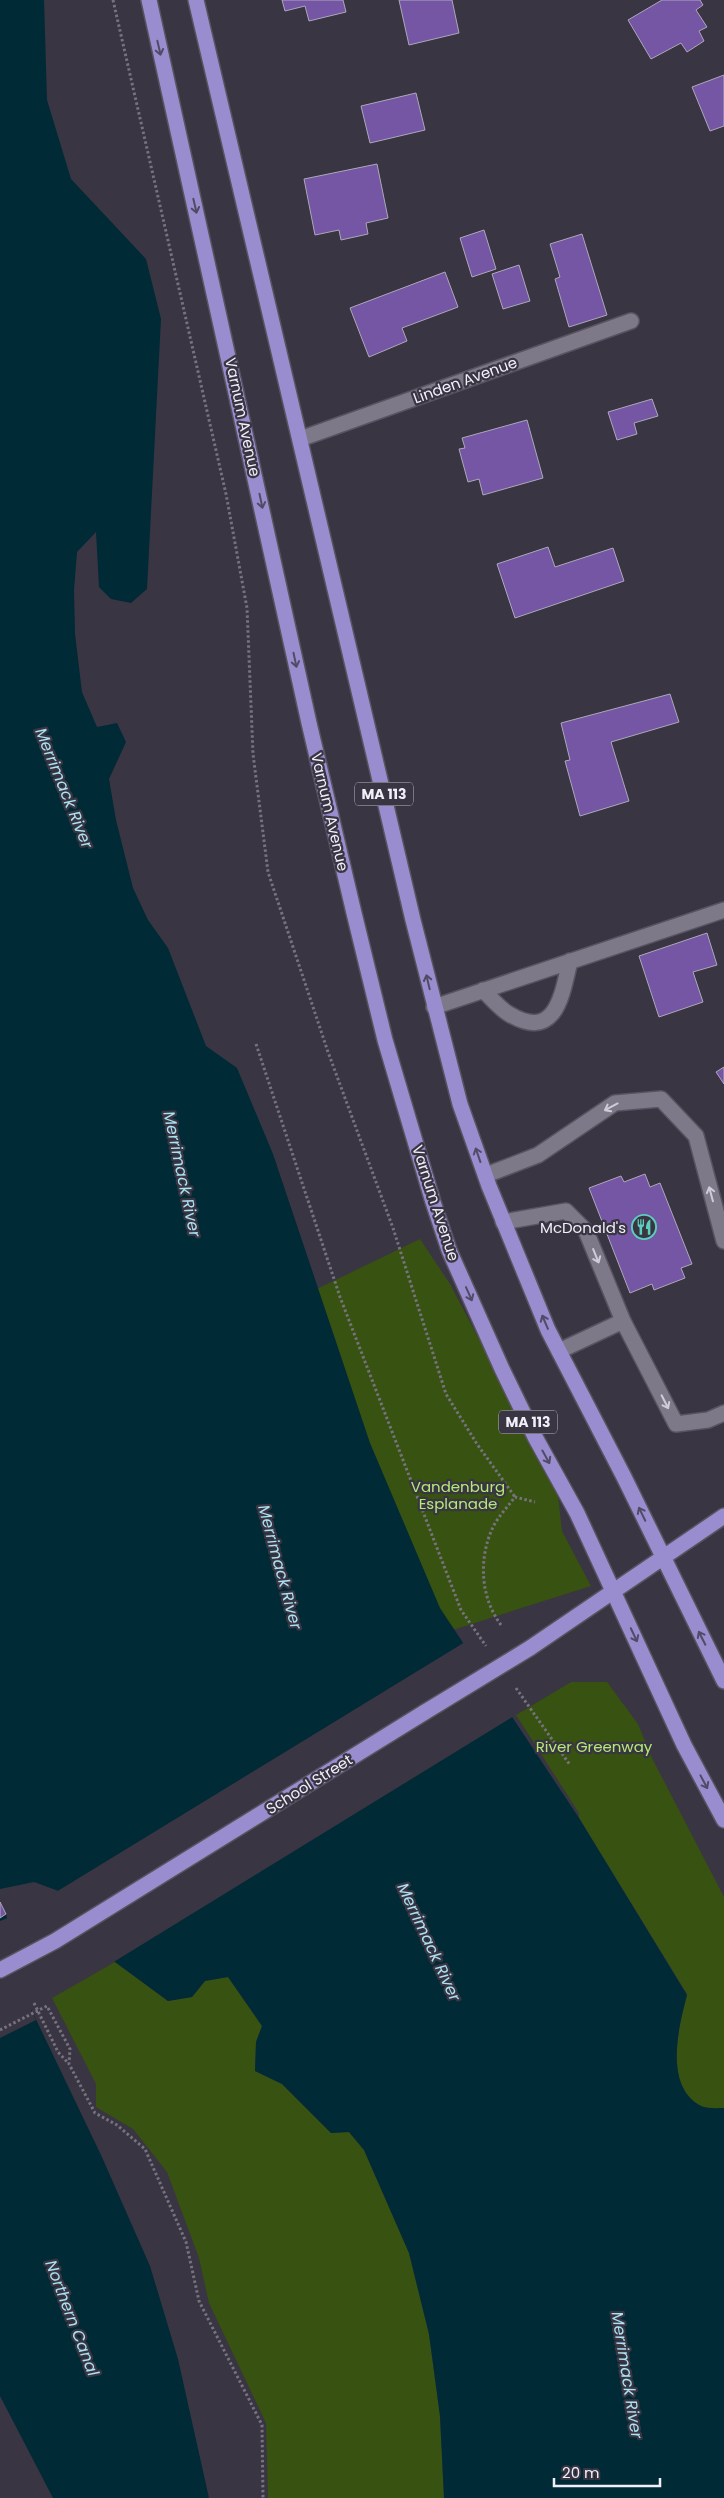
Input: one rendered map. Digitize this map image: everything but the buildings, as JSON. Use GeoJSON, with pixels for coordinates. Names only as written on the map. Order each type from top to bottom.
{"type":"FeatureCollection","features":[{"type":"Feature","properties":{"kind":"main road","name":"Varnum Avenue"},"geometry":{"type":"LineString","coordinates":[[149,0],[309,724],[385,1040],[449,1250],[506,1377],[577,1513],[614,1591]]}},
{"type":"Feature","properties":{"kind":"main road","name":"MA 113"},"geometry":{"type":"LineString","coordinates":[[196,0],[434,1006],[460,1104],[503,1222],[559,1351],[724,1682]]}},
{"type":"Feature","properties":{"kind":"main road","name":"School Street"},"geometry":{"type":"LineString","coordinates":[[0,1970],[56,1942],[530,1648],[724,1516]]}},
{"type":"Feature","properties":{"kind":"main road","name":"MA 113"},"geometry":{"type":"LineString","coordinates":[[614,1591],[684,1745],[724,1820]]}},
{"type":"Feature","properties":{"kind":"street","name":"Linden Avenue"},"geometry":{"type":"LineString","coordinates":[[300,439],[631,321]]}},
{"type":"Feature","properties":{"kind":"street"},"geometry":{"type":"LineString","coordinates":[[434,1006],[724,910]]}},
{"type":"Feature","properties":{"kind":"street"},"geometry":{"type":"LineString","coordinates":[[483,990],[509,1014],[535,1023],[544,1021],[555,1012],[570,961]]}},
{"type":"Feature","properties":{"kind":"street"},"geometry":{"type":"LineString","coordinates":[[486,1175],[538,1155],[615,1103],[661,1099],[696,1136],[724,1241]]}},
{"type":"Feature","properties":{"kind":"street"},"geometry":{"type":"LineString","coordinates":[[503,1222],[566,1211],[586,1231],[623,1321],[676,1424],[708,1420],[724,1413]]}},
{"type":"Feature","properties":{"kind":"street"},"geometry":{"type":"LineString","coordinates":[[559,1351],[623,1321]]}},
{"type":"Feature","properties":{"kind":"path"},"geometry":{"type":"LineString","coordinates":[[113,0],[226,494],[247,608],[253,754],[268,872],[328,1052],[393,1228],[446,1394],[477,1444],[515,1497],[535,1502]]}},
{"type":"Feature","properties":{"kind":"path"},"geometry":{"type":"LineString","coordinates":[[256,1044],[354,1334],[461,1610],[490,1651]]}},
{"type":"Feature","properties":{"kind":"path"},"geometry":{"type":"LineString","coordinates":[[501,1625],[491,1612],[484,1588],[484,1557],[494,1526],[515,1497]]}},
{"type":"Feature","properties":{"kind":"path"},"geometry":{"type":"LineString","coordinates":[[513,1684],[570,1765]]}},
{"type":"Feature","properties":{"kind":"path"},"geometry":{"type":"LineString","coordinates":[[34,2003],[58,2052],[69,2064],[95,2113],[117,2124],[145,2149],[186,2242],[200,2301],[262,2425],[262,2498]]}},
{"type":"Feature","properties":{"kind":"path"},"geometry":{"type":"LineString","coordinates":[[0,2030],[47,2006],[70,2049],[69,2064]]}},
{"type":"Feature","properties":{"kind":"green space","name":"Vandenburg Esplanade"},"geometry":{"type":"Polygon","coordinates":[[[420,1239],[450,1284],[493,1366],[554,1459],[562,1531],[591,1586],[421,1640],[259,1317],[420,1239]]]}},
{"type":"Feature","properties":{"kind":"green space","name":"River Greenway"},"geometry":{"type":"Polygon","coordinates":[[[571,1682],[607,1682],[638,1724],[652,1758],[724,1897],[724,2108],[701,2106],[689,2097],[682,2085],[678,2070],[677,2054],[680,2022],[687,1994],[579,1818],[579,1813],[516,1715],[571,1682]]]}},
{"type":"Feature","properties":{"kind":"green space"},"geometry":{"type":"Polygon","coordinates":[[[115,1962],[168,2001],[192,1997],[205,1981],[228,1977],[262,2026],[256,2042],[255,2071],[282,2084],[331,2133],[349,2132],[364,2150],[409,2253],[429,2334],[440,2416],[444,2498],[268,2498],[266,2423],[209,2303],[199,2258],[167,2172],[133,2129],[96,2107],[96,2084],[52,1998],[115,1962]]]}},
{"type":"Feature","properties":{"kind":"water","name":"Merrimack River"},"geometry":{"type":"Polygon","coordinates":[[[0,0],[44,0],[47,100],[71,179],[146,259],[161,319],[147,589],[131,603],[111,599],[99,587],[96,532],[77,552],[74,590],[75,634],[82,692],[97,727],[117,723],[126,742],[109,779],[116,820],[133,888],[148,920],[168,948],[206,1046],[237,1068],[273,1154],[370,1443],[440,1608],[579,1818],[687,1995],[680,2023],[677,2055],[682,2085],[689,2097],[701,2106],[724,2108],[724,2498],[444,2498],[440,2416],[429,2334],[409,2253],[364,2150],[349,2132],[331,2133],[282,2084],[255,2071],[256,2042],[262,2026],[228,1977],[205,1981],[192,1997],[168,2001],[115,1962],[64,1893],[34,1882],[0,1889],[0,0]]]}},
{"type":"Feature","properties":{"kind":"water","name":"Northern Canal"},"geometry":{"type":"Polygon","coordinates":[[[0,1902],[6,1914],[31,2009],[101,2155],[150,2266],[178,2359],[209,2498],[53,2498],[0,2396],[0,1902]]]}},
{"type":"Feature","properties":{"kind":"pier"},"geometry":{"type":"Polygon","coordinates":[[[465,1642],[514,1716],[112,1963],[62,1895],[56,1892],[465,1642]]]}},
{"type":"Feature","properties":{"kind":"pier"},"geometry":{"type":"Polygon","coordinates":[[[10,1917],[33,2008],[31,2010],[36,2020],[0,2038],[0,1921],[10,1917]]]}},
{"type":"Feature","properties":{"kind":"place","name":"McDonald's"},"geometry":{"type":"Point","coordinates":[644,1227]}}]}
